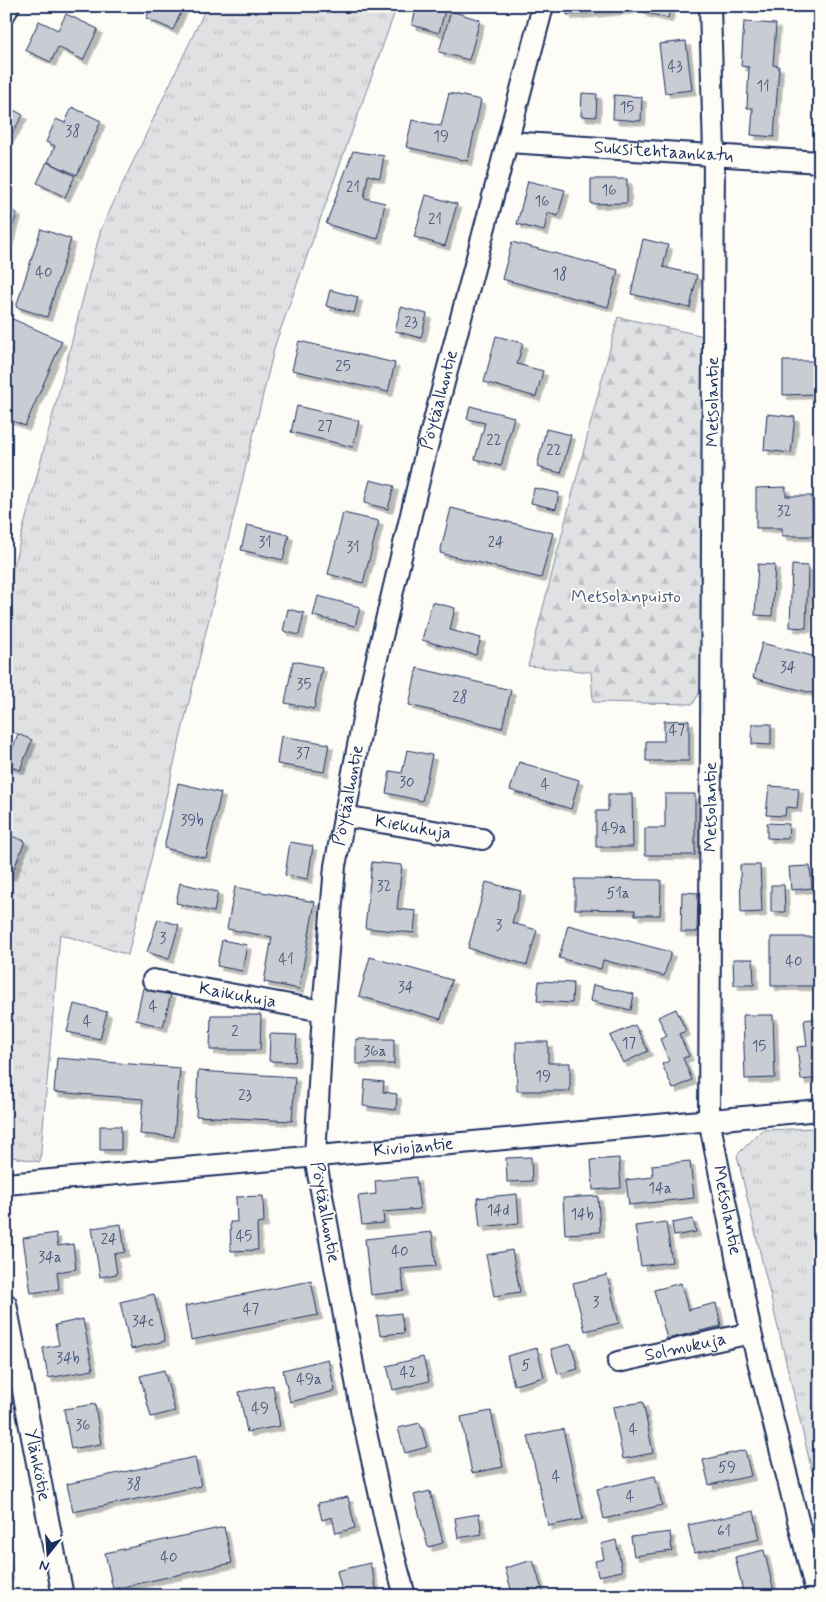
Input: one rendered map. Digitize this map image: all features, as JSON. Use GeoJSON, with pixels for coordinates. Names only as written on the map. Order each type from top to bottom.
{"type":"FeatureCollection","features":[{"type":"Feature","properties":{"kind":"street"},"geometry":{"type":"LineString","coordinates":[[6,12],[9,6]]}},
{"type":"Feature","properties":{"kind":"street","name":"Pöytäalhontie"},"geometry":{"type":"LineString","coordinates":[[405,1596],[389,1537],[362,1414],[314,1158],[323,1011],[335,866],[365,709],[426,451],[543,6]]}},
{"type":"Feature","properties":{"kind":"street","name":"Metsolantie"},"geometry":{"type":"LineString","coordinates":[[710,6],[714,154],[709,1119],[751,1333],[817,1596]]}},
{"type":"Feature","properties":{"kind":"street","name":"Suksitehtaankatu"},"geometry":{"type":"LineString","coordinates":[[508,142],[820,162]]}},
{"type":"Feature","properties":{"kind":"street","name":"Kiekukuja"},"geometry":{"type":"LineString","coordinates":[[344,816],[482,839]]}},
{"type":"Feature","properties":{"kind":"street","name":"Kaikukuja"},"geometry":{"type":"LineString","coordinates":[[153,980],[323,1011]]}},
{"type":"Feature","properties":{"kind":"street","name":"Kiviojantie"},"geometry":{"type":"LineString","coordinates":[[6,1184],[314,1158],[709,1119],[820,1110]]}},
{"type":"Feature","properties":{"kind":"street","name":"Ylänkötie"},"geometry":{"type":"LineString","coordinates":[[6,1304],[63,1596]]}},
{"type":"Feature","properties":{"kind":"street","name":"Solmukuja"},"geometry":{"type":"LineString","coordinates":[[618,1362],[751,1333]]}},
{"type":"Feature","properties":{"kind":"green space"},"geometry":{"type":"Polygon","coordinates":[[[207,6],[397,6],[275,345],[128,955],[60,934],[40,1162],[6,1156],[6,874],[11,876],[24,842],[6,834],[6,808],[8,803],[6,803],[6,764],[18,734],[6,730],[6,595],[101,229],[207,6]]]}},
{"type":"Feature","properties":{"kind":"green space","name":"Metsolanpuisto"},"geometry":{"type":"Polygon","coordinates":[[[618,317],[704,336],[703,686],[693,704],[593,702],[591,672],[528,666],[618,317]]]}},
{"type":"Feature","properties":{"kind":"green space"},"geometry":{"type":"Polygon","coordinates":[[[820,1128],[820,1505],[737,1155],[762,1130],[820,1128]]]}},
{"type":"Feature","properties":{"kind":"building"},"geometry":{"type":"Polygon","coordinates":[[[152,6],[184,6],[173,30],[146,18],[152,6]]]}},
{"type":"Feature","properties":{"kind":"building"},"geometry":{"type":"Polygon","coordinates":[[[417,6],[446,6],[439,33],[412,25],[417,6]]]}},
{"type":"Feature","properties":{"kind":"building"},"geometry":{"type":"Polygon","coordinates":[[[567,6],[631,6],[632,9],[567,15],[567,6]]]}},
{"type":"Feature","properties":{"kind":"building"},"geometry":{"type":"Polygon","coordinates":[[[644,6],[671,6],[668,18],[642,12],[644,6]]]}},
{"type":"Feature","properties":{"kind":"building"},"geometry":{"type":"Polygon","coordinates":[[[451,11],[480,20],[469,60],[439,52],[451,11]]]}},
{"type":"Feature","properties":{"kind":"building"},"geometry":{"type":"Polygon","coordinates":[[[66,14],[98,29],[83,60],[58,47],[51,62],[25,50],[39,21],[58,30],[66,14]]]}},
{"type":"Feature","properties":{"kind":"building"},"geometry":{"type":"Polygon","coordinates":[[[744,22],[776,24],[773,65],[779,66],[774,137],[751,135],[753,108],[747,108],[749,67],[741,66],[744,22]]]}},
{"type":"Feature","properties":{"kind":"building"},"geometry":{"type":"Polygon","coordinates":[[[686,41],[692,90],[665,93],[659,44],[686,41]]]}},
{"type":"Feature","properties":{"kind":"building"},"geometry":{"type":"Polygon","coordinates":[[[449,93],[481,100],[468,161],[406,147],[412,120],[441,126],[449,93]]]}},
{"type":"Feature","properties":{"kind":"building"},"geometry":{"type":"Polygon","coordinates":[[[582,93],[597,94],[596,117],[581,116],[582,93]]]}},
{"type":"Feature","properties":{"kind":"building"},"geometry":{"type":"Polygon","coordinates":[[[614,95],[642,97],[641,121],[613,119],[614,95]]]}},
{"type":"Feature","properties":{"kind":"building"},"geometry":{"type":"Polygon","coordinates":[[[6,106],[23,115],[9,138],[6,137],[6,106]]]}},
{"type":"Feature","properties":{"kind":"building"},"geometry":{"type":"Polygon","coordinates":[[[72,107],[101,121],[77,175],[48,162],[55,146],[46,142],[56,119],[65,123],[72,107]]]}},
{"type":"Feature","properties":{"kind":"building"},"geometry":{"type":"Polygon","coordinates":[[[353,151],[384,156],[380,178],[368,175],[364,198],[385,203],[378,239],[326,224],[353,151]]]}},
{"type":"Feature","properties":{"kind":"building"},"geometry":{"type":"Polygon","coordinates":[[[47,162],[75,176],[65,197],[37,183],[47,162]]]}},
{"type":"Feature","properties":{"kind":"building"},"geometry":{"type":"Polygon","coordinates":[[[591,179],[627,179],[627,203],[591,204],[591,179]]]}},
{"type":"Feature","properties":{"kind":"building"},"geometry":{"type":"Polygon","coordinates":[[[528,181],[565,190],[558,216],[548,213],[544,231],[517,224],[528,181]]]}},
{"type":"Feature","properties":{"kind":"building"},"geometry":{"type":"Polygon","coordinates":[[[426,195],[457,204],[445,246],[414,237],[426,195]]]}},
{"type":"Feature","properties":{"kind":"building"},"geometry":{"type":"Polygon","coordinates":[[[818,202],[820,202],[820,245],[817,245],[818,202]]]}},
{"type":"Feature","properties":{"kind":"building"},"geometry":{"type":"Polygon","coordinates":[[[6,207],[17,213],[6,248],[6,207]]]}},
{"type":"Feature","properties":{"kind":"building"},"geometry":{"type":"Polygon","coordinates":[[[41,229],[71,239],[47,317],[16,307],[41,229]]]}},
{"type":"Feature","properties":{"kind":"building"},"geometry":{"type":"Polygon","coordinates":[[[643,239],[668,245],[663,267],[697,275],[690,308],[631,294],[643,239]]]}},
{"type":"Feature","properties":{"kind":"building"},"geometry":{"type":"Polygon","coordinates":[[[512,242],[618,270],[608,307],[502,279],[512,242]]]}},
{"type":"Feature","properties":{"kind":"building"},"geometry":{"type":"Polygon","coordinates":[[[330,290],[358,297],[354,313],[326,306],[330,290]]]}},
{"type":"Feature","properties":{"kind":"building"},"geometry":{"type":"Polygon","coordinates":[[[401,307],[427,314],[421,338],[395,331],[401,307]]]}},
{"type":"Feature","properties":{"kind":"building"},"geometry":{"type":"Polygon","coordinates":[[[6,316],[62,341],[25,426],[6,418],[6,363],[12,349],[6,347],[6,316]]]}},
{"type":"Feature","properties":{"kind":"building"},"geometry":{"type":"Polygon","coordinates":[[[496,336],[523,343],[517,364],[543,371],[536,397],[484,382],[496,336]]]}},
{"type":"Feature","properties":{"kind":"building"},"geometry":{"type":"Polygon","coordinates":[[[299,341],[395,363],[388,392],[292,370],[299,341]]]}},
{"type":"Feature","properties":{"kind":"building"},"geometry":{"type":"Polygon","coordinates":[[[783,361],[814,361],[815,394],[783,395],[783,361]]]}},
{"type":"Feature","properties":{"kind":"building"},"geometry":{"type":"Polygon","coordinates":[[[297,406],[359,421],[353,447],[291,432],[297,406]]]}},
{"type":"Feature","properties":{"kind":"building"},"geometry":{"type":"Polygon","coordinates":[[[470,406],[514,417],[501,466],[475,459],[485,423],[467,419],[470,406]]]}},
{"type":"Feature","properties":{"kind":"building"},"geometry":{"type":"Polygon","coordinates":[[[767,414],[795,417],[791,453],[764,450],[767,414]]]}},
{"type":"Feature","properties":{"kind":"building"},"geometry":{"type":"Polygon","coordinates":[[[546,429],[571,435],[561,473],[537,467],[546,429]]]}},
{"type":"Feature","properties":{"kind":"building"},"geometry":{"type":"Polygon","coordinates":[[[370,480],[394,486],[388,509],[364,503],[370,480]]]}},
{"type":"Feature","properties":{"kind":"building"},"geometry":{"type":"Polygon","coordinates":[[[786,487],[786,496],[812,496],[813,536],[782,536],[782,528],[756,528],[756,488],[786,487]]]}},
{"type":"Feature","properties":{"kind":"building"},"geometry":{"type":"Polygon","coordinates":[[[534,488],[559,493],[556,509],[531,503],[534,488]]]}},
{"type":"Feature","properties":{"kind":"building"},"geometry":{"type":"Polygon","coordinates":[[[451,508],[553,533],[541,578],[440,553],[451,508]]]}},
{"type":"Feature","properties":{"kind":"building"},"geometry":{"type":"Polygon","coordinates":[[[343,513],[379,521],[363,583],[328,574],[343,513]]]}},
{"type":"Feature","properties":{"kind":"building"},"geometry":{"type":"Polygon","coordinates":[[[247,525],[289,535],[283,560],[241,550],[247,525]]]}},
{"type":"Feature","properties":{"kind":"building"},"geometry":{"type":"Polygon","coordinates":[[[758,564],[775,565],[772,616],[755,615],[758,564]]]}},
{"type":"Feature","properties":{"kind":"building"},"geometry":{"type":"Polygon","coordinates":[[[792,565],[808,566],[806,628],[790,627],[792,565]]]}},
{"type":"Feature","properties":{"kind":"building"},"geometry":{"type":"Polygon","coordinates":[[[318,596],[360,607],[355,626],[313,616],[318,596]]]}},
{"type":"Feature","properties":{"kind":"building"},"geometry":{"type":"Polygon","coordinates":[[[432,602],[455,608],[450,630],[481,638],[476,655],[422,640],[432,602]]]}},
{"type":"Feature","properties":{"kind":"building"},"geometry":{"type":"Polygon","coordinates":[[[288,609],[304,613],[299,635],[283,631],[288,609]]]}},
{"type":"Feature","properties":{"kind":"building"},"geometry":{"type":"Polygon","coordinates":[[[762,643],[820,658],[820,695],[753,678],[762,643]]]}},
{"type":"Feature","properties":{"kind":"building"},"geometry":{"type":"Polygon","coordinates":[[[293,661],[322,667],[314,709],[285,703],[293,661]]]}},
{"type":"Feature","properties":{"kind":"building"},"geometry":{"type":"Polygon","coordinates":[[[417,668],[511,690],[502,728],[409,705],[417,668]]]}},
{"type":"Feature","properties":{"kind":"building"},"geometry":{"type":"Polygon","coordinates":[[[689,720],[689,761],[646,761],[646,741],[664,741],[664,721],[689,720]]]}},
{"type":"Feature","properties":{"kind":"building"},"geometry":{"type":"Polygon","coordinates":[[[752,724],[771,724],[771,745],[752,744],[752,724]]]}},
{"type":"Feature","properties":{"kind":"building"},"geometry":{"type":"Polygon","coordinates":[[[18,734],[32,740],[20,770],[6,765],[18,734]]]}},
{"type":"Feature","properties":{"kind":"building"},"geometry":{"type":"Polygon","coordinates":[[[281,736],[329,744],[324,772],[277,764],[281,736]]]}},
{"type":"Feature","properties":{"kind":"building"},"geometry":{"type":"Polygon","coordinates":[[[407,750],[432,755],[422,801],[386,793],[390,771],[402,773],[407,750]]]}},
{"type":"Feature","properties":{"kind":"building"},"geometry":{"type":"Polygon","coordinates":[[[519,762],[579,780],[571,809],[510,790],[519,762]]]}},
{"type":"Feature","properties":{"kind":"building"},"geometry":{"type":"Polygon","coordinates":[[[178,783],[221,793],[206,858],[164,848],[178,783]]]}},
{"type":"Feature","properties":{"kind":"building"},"geometry":{"type":"Polygon","coordinates":[[[769,786],[799,788],[797,808],[786,807],[785,816],[766,815],[769,786]]]}},
{"type":"Feature","properties":{"kind":"building"},"geometry":{"type":"Polygon","coordinates":[[[608,794],[632,794],[633,847],[596,847],[596,811],[608,811],[608,794]]]}},
{"type":"Feature","properties":{"kind":"building"},"geometry":{"type":"Polygon","coordinates":[[[665,794],[695,794],[695,855],[645,855],[645,828],[665,828],[665,794]]]}},
{"type":"Feature","properties":{"kind":"building"},"geometry":{"type":"Polygon","coordinates":[[[767,823],[789,824],[788,839],[767,838],[767,823]]]}},
{"type":"Feature","properties":{"kind":"building"},"geometry":{"type":"Polygon","coordinates":[[[6,834],[25,841],[11,876],[6,874],[6,834]]]}},
{"type":"Feature","properties":{"kind":"building"},"geometry":{"type":"Polygon","coordinates":[[[290,842],[313,846],[308,879],[285,875],[290,842]]]}},
{"type":"Feature","properties":{"kind":"building"},"geometry":{"type":"Polygon","coordinates":[[[372,862],[402,865],[397,909],[416,911],[414,933],[365,928],[372,862]]]}},
{"type":"Feature","properties":{"kind":"building"},"geometry":{"type":"Polygon","coordinates":[[[740,865],[760,865],[762,912],[741,913],[740,865]]]}},
{"type":"Feature","properties":{"kind":"building"},"geometry":{"type":"Polygon","coordinates":[[[810,866],[812,888],[791,890],[789,867],[810,866]]]}},
{"type":"Feature","properties":{"kind":"building"},"geometry":{"type":"Polygon","coordinates":[[[575,879],[661,880],[660,915],[635,915],[635,910],[575,909],[575,879]]]}},
{"type":"Feature","properties":{"kind":"building"},"geometry":{"type":"Polygon","coordinates":[[[486,882],[521,891],[512,923],[537,930],[527,965],[468,948],[486,882]]]}},
{"type":"Feature","properties":{"kind":"building"},"geometry":{"type":"Polygon","coordinates":[[[180,883],[218,892],[214,912],[176,903],[180,883]]]}},
{"type":"Feature","properties":{"kind":"building"},"geometry":{"type":"Polygon","coordinates":[[[771,885],[784,885],[785,912],[771,912],[771,885]]]}},
{"type":"Feature","properties":{"kind":"building"},"geometry":{"type":"Polygon","coordinates":[[[235,887],[315,902],[299,989],[264,982],[272,937],[227,929],[235,887]]]}},
{"type":"Feature","properties":{"kind":"building"},"geometry":{"type":"Polygon","coordinates":[[[682,892],[698,893],[697,932],[681,932],[682,892]]]}},
{"type":"Feature","properties":{"kind":"building"},"geometry":{"type":"Polygon","coordinates":[[[158,919],[179,925],[169,959],[147,952],[158,919]]]}},
{"type":"Feature","properties":{"kind":"building"},"geometry":{"type":"Polygon","coordinates":[[[568,925],[671,952],[664,976],[603,960],[601,969],[559,958],[568,925]]]}},
{"type":"Feature","properties":{"kind":"building"},"geometry":{"type":"Polygon","coordinates":[[[771,937],[817,937],[817,986],[771,986],[771,937]]]}},
{"type":"Feature","properties":{"kind":"building"},"geometry":{"type":"Polygon","coordinates":[[[222,940],[247,945],[242,971],[217,966],[222,940]]]}},
{"type":"Feature","properties":{"kind":"building"},"geometry":{"type":"Polygon","coordinates":[[[370,957],[452,980],[441,1019],[359,996],[370,957]]]}},
{"type":"Feature","properties":{"kind":"building"},"geometry":{"type":"Polygon","coordinates":[[[733,959],[753,959],[754,985],[734,985],[733,959]]]}},
{"type":"Feature","properties":{"kind":"building"},"geometry":{"type":"Polygon","coordinates":[[[539,981],[573,983],[572,1003],[537,1001],[539,981]]]}},
{"type":"Feature","properties":{"kind":"building"},"geometry":{"type":"Polygon","coordinates":[[[593,985],[634,994],[631,1010],[590,1001],[593,985]]]}},
{"type":"Feature","properties":{"kind":"building"},"geometry":{"type":"Polygon","coordinates":[[[143,988],[171,994],[163,1027],[136,1020],[143,988]]]}},
{"type":"Feature","properties":{"kind":"building"},"geometry":{"type":"Polygon","coordinates":[[[74,1004],[107,1012],[100,1039],[67,1032],[74,1004]]]}},
{"type":"Feature","properties":{"kind":"building"},"geometry":{"type":"Polygon","coordinates":[[[676,1009],[686,1031],[679,1034],[689,1056],[683,1058],[692,1080],[673,1089],[662,1064],[669,1061],[660,1039],[667,1036],[658,1017],[676,1009]]]}},
{"type":"Feature","properties":{"kind":"building"},"geometry":{"type":"Polygon","coordinates":[[[211,1015],[261,1015],[260,1050],[210,1050],[211,1015]]]}},
{"type":"Feature","properties":{"kind":"building"},"geometry":{"type":"Polygon","coordinates":[[[743,1015],[773,1015],[775,1078],[745,1079],[743,1015]]]}},
{"type":"Feature","properties":{"kind":"building"},"geometry":{"type":"Polygon","coordinates":[[[820,1018],[820,1078],[801,1080],[797,1047],[807,1046],[804,1020],[820,1018]]]}},
{"type":"Feature","properties":{"kind":"building"},"geometry":{"type":"Polygon","coordinates":[[[635,1025],[648,1051],[623,1063],[610,1036],[635,1025]]]}},
{"type":"Feature","properties":{"kind":"building"},"geometry":{"type":"Polygon","coordinates":[[[270,1034],[297,1035],[295,1062],[269,1061],[270,1034]]]}},
{"type":"Feature","properties":{"kind":"building"},"geometry":{"type":"Polygon","coordinates":[[[356,1039],[394,1039],[394,1064],[356,1064],[356,1039]]]}},
{"type":"Feature","properties":{"kind":"building"},"geometry":{"type":"Polygon","coordinates":[[[516,1042],[548,1042],[548,1063],[570,1063],[570,1091],[517,1091],[516,1042]]]}},
{"type":"Feature","properties":{"kind":"building"},"geometry":{"type":"Polygon","coordinates":[[[57,1058],[180,1068],[174,1137],[140,1134],[143,1099],[54,1092],[57,1058]]]}},
{"type":"Feature","properties":{"kind":"building"},"geometry":{"type":"Polygon","coordinates":[[[198,1071],[295,1077],[292,1121],[196,1116],[198,1071]]]}},
{"type":"Feature","properties":{"kind":"building"},"geometry":{"type":"Polygon","coordinates":[[[365,1080],[384,1082],[383,1092],[397,1094],[396,1110],[363,1106],[365,1080]]]}},
{"type":"Feature","properties":{"kind":"building"},"geometry":{"type":"Polygon","coordinates":[[[100,1126],[121,1126],[121,1150],[100,1150],[100,1126]]]}},
{"type":"Feature","properties":{"kind":"building"},"geometry":{"type":"Polygon","coordinates":[[[531,1157],[532,1181],[507,1182],[506,1158],[531,1157]]]}},
{"type":"Feature","properties":{"kind":"building"},"geometry":{"type":"Polygon","coordinates":[[[619,1158],[621,1188],[593,1190],[591,1160],[619,1158]]]}},
{"type":"Feature","properties":{"kind":"building"},"geometry":{"type":"Polygon","coordinates":[[[690,1161],[694,1198],[629,1205],[626,1180],[653,1177],[652,1165],[690,1161]]]}},
{"type":"Feature","properties":{"kind":"building"},"geometry":{"type":"Polygon","coordinates":[[[416,1177],[420,1209],[383,1212],[384,1223],[362,1225],[358,1196],[376,1194],[375,1181],[416,1177]]]}},
{"type":"Feature","properties":{"kind":"building"},"geometry":{"type":"Polygon","coordinates":[[[517,1194],[519,1223],[480,1227],[477,1198],[517,1194]]]}},
{"type":"Feature","properties":{"kind":"building"},"geometry":{"type":"Polygon","coordinates":[[[263,1196],[264,1223],[257,1224],[258,1250],[231,1251],[230,1222],[237,1222],[236,1197],[263,1196]]]}},
{"type":"Feature","properties":{"kind":"building"},"geometry":{"type":"Polygon","coordinates":[[[598,1196],[600,1232],[565,1234],[563,1198],[598,1196]]]}},
{"type":"Feature","properties":{"kind":"building"},"geometry":{"type":"Polygon","coordinates":[[[693,1219],[696,1232],[674,1236],[672,1223],[693,1219]]]}},
{"type":"Feature","properties":{"kind":"building"},"geometry":{"type":"Polygon","coordinates":[[[666,1222],[672,1262],[641,1266],[635,1226],[666,1222]]]}},
{"type":"Feature","properties":{"kind":"building"},"geometry":{"type":"Polygon","coordinates":[[[121,1224],[125,1252],[114,1254],[117,1274],[100,1277],[92,1228],[121,1224]]]}},
{"type":"Feature","properties":{"kind":"building"},"geometry":{"type":"Polygon","coordinates":[[[432,1232],[436,1266],[401,1269],[404,1291],[371,1295],[365,1239],[432,1232]]]}},
{"type":"Feature","properties":{"kind":"building"},"geometry":{"type":"Polygon","coordinates":[[[56,1233],[58,1246],[73,1244],[76,1269],[57,1272],[59,1289],[31,1293],[23,1238],[56,1233]]]}},
{"type":"Feature","properties":{"kind":"building"},"geometry":{"type":"Polygon","coordinates":[[[512,1250],[520,1292],[494,1296],[486,1255],[512,1250]]]}},
{"type":"Feature","properties":{"kind":"building"},"geometry":{"type":"Polygon","coordinates":[[[607,1275],[619,1323],[585,1331],[573,1283],[607,1275]]]}},
{"type":"Feature","properties":{"kind":"building"},"geometry":{"type":"Polygon","coordinates":[[[311,1281],[318,1315],[191,1340],[185,1306],[311,1281]]]}},
{"type":"Feature","properties":{"kind":"building"},"geometry":{"type":"Polygon","coordinates":[[[681,1283],[688,1310],[716,1303],[721,1326],[667,1339],[654,1290],[681,1283]]]}},
{"type":"Feature","properties":{"kind":"building"},"geometry":{"type":"Polygon","coordinates":[[[154,1294],[165,1341],[131,1349],[120,1302],[154,1294]]]}},
{"type":"Feature","properties":{"kind":"building"},"geometry":{"type":"Polygon","coordinates":[[[401,1313],[404,1333],[380,1335],[377,1316],[401,1313]]]}},
{"type":"Feature","properties":{"kind":"building"},"geometry":{"type":"Polygon","coordinates":[[[83,1319],[93,1370],[48,1378],[43,1348],[59,1345],[55,1325],[83,1319]]]}},
{"type":"Feature","properties":{"kind":"building"},"geometry":{"type":"Polygon","coordinates":[[[571,1344],[578,1369],[558,1374],[551,1349],[571,1344]]]}},
{"type":"Feature","properties":{"kind":"building"},"geometry":{"type":"Polygon","coordinates":[[[537,1348],[544,1377],[514,1385],[507,1356],[537,1348]]]}},
{"type":"Feature","properties":{"kind":"building"},"geometry":{"type":"Polygon","coordinates":[[[423,1357],[429,1381],[393,1390],[387,1366],[423,1357]]]}},
{"type":"Feature","properties":{"kind":"building"},"geometry":{"type":"Polygon","coordinates":[[[328,1359],[335,1391],[290,1402],[283,1370],[328,1359]]]}},
{"type":"Feature","properties":{"kind":"building"},"geometry":{"type":"Polygon","coordinates":[[[164,1370],[175,1411],[151,1417],[140,1376],[164,1370]]]}},
{"type":"Feature","properties":{"kind":"building"},"geometry":{"type":"Polygon","coordinates":[[[273,1385],[280,1426],[247,1432],[239,1392],[273,1385]]]}},
{"type":"Feature","properties":{"kind":"building"},"geometry":{"type":"Polygon","coordinates":[[[643,1402],[653,1453],[623,1459],[613,1407],[643,1402]]]}},
{"type":"Feature","properties":{"kind":"building"},"geometry":{"type":"Polygon","coordinates":[[[95,1404],[101,1444],[71,1449],[64,1409],[95,1404]]]}},
{"type":"Feature","properties":{"kind":"building"},"geometry":{"type":"Polygon","coordinates":[[[491,1411],[503,1467],[472,1473],[461,1417],[491,1411]]]}},
{"type":"Feature","properties":{"kind":"building"},"geometry":{"type":"Polygon","coordinates":[[[420,1423],[427,1447],[405,1453],[398,1428],[420,1423]]]}},
{"type":"Feature","properties":{"kind":"building"},"geometry":{"type":"Polygon","coordinates":[[[563,1429],[583,1519],[548,1526],[528,1436],[563,1429]]]}},
{"type":"Feature","properties":{"kind":"building"},"geometry":{"type":"Polygon","coordinates":[[[745,1450],[751,1476],[709,1485],[703,1460],[745,1450]]]}},
{"type":"Feature","properties":{"kind":"building"},"geometry":{"type":"Polygon","coordinates":[[[195,1457],[201,1486],[73,1512],[67,1484],[195,1457]]]}},
{"type":"Feature","properties":{"kind":"building"},"geometry":{"type":"Polygon","coordinates":[[[655,1476],[662,1505],[604,1519],[597,1489],[655,1476]]]}},
{"type":"Feature","properties":{"kind":"building"},"geometry":{"type":"Polygon","coordinates":[[[430,1491],[443,1543],[428,1547],[414,1495],[430,1491]]]}},
{"type":"Feature","properties":{"kind":"building"},"geometry":{"type":"Polygon","coordinates":[[[348,1497],[355,1528],[336,1533],[332,1517],[322,1520],[318,1503],[348,1497]]]}},
{"type":"Feature","properties":{"kind":"building"},"geometry":{"type":"Polygon","coordinates":[[[754,1511],[760,1539],[694,1553],[688,1525],[754,1511]]]}},
{"type":"Feature","properties":{"kind":"building"},"geometry":{"type":"Polygon","coordinates":[[[479,1514],[482,1534],[458,1538],[455,1518],[479,1514]]]}},
{"type":"Feature","properties":{"kind":"building"},"geometry":{"type":"Polygon","coordinates":[[[224,1527],[232,1563],[113,1589],[105,1553],[224,1527]]]}},
{"type":"Feature","properties":{"kind":"building"},"geometry":{"type":"Polygon","coordinates":[[[670,1532],[672,1551],[634,1556],[631,1537],[670,1532]]]}},
{"type":"Feature","properties":{"kind":"building"},"geometry":{"type":"Polygon","coordinates":[[[616,1540],[622,1571],[598,1576],[595,1561],[604,1559],[601,1544],[616,1540]]]}},
{"type":"Feature","properties":{"kind":"building"},"geometry":{"type":"Polygon","coordinates":[[[764,1550],[775,1596],[744,1596],[735,1557],[764,1550]]]}},
{"type":"Feature","properties":{"kind":"building"},"geometry":{"type":"Polygon","coordinates":[[[6,1557],[9,1576],[6,1576],[6,1557]]]}},
{"type":"Feature","properties":{"kind":"building"},"geometry":{"type":"Polygon","coordinates":[[[533,1560],[544,1596],[513,1596],[505,1568],[533,1560]]]}},
{"type":"Feature","properties":{"kind":"building"},"geometry":{"type":"Polygon","coordinates":[[[370,1563],[378,1596],[343,1596],[337,1571],[370,1563]]]}},
{"type":"Feature","properties":{"kind":"building"},"geometry":{"type":"Polygon","coordinates":[[[237,1590],[239,1596],[212,1596],[237,1590]]]}}]}
